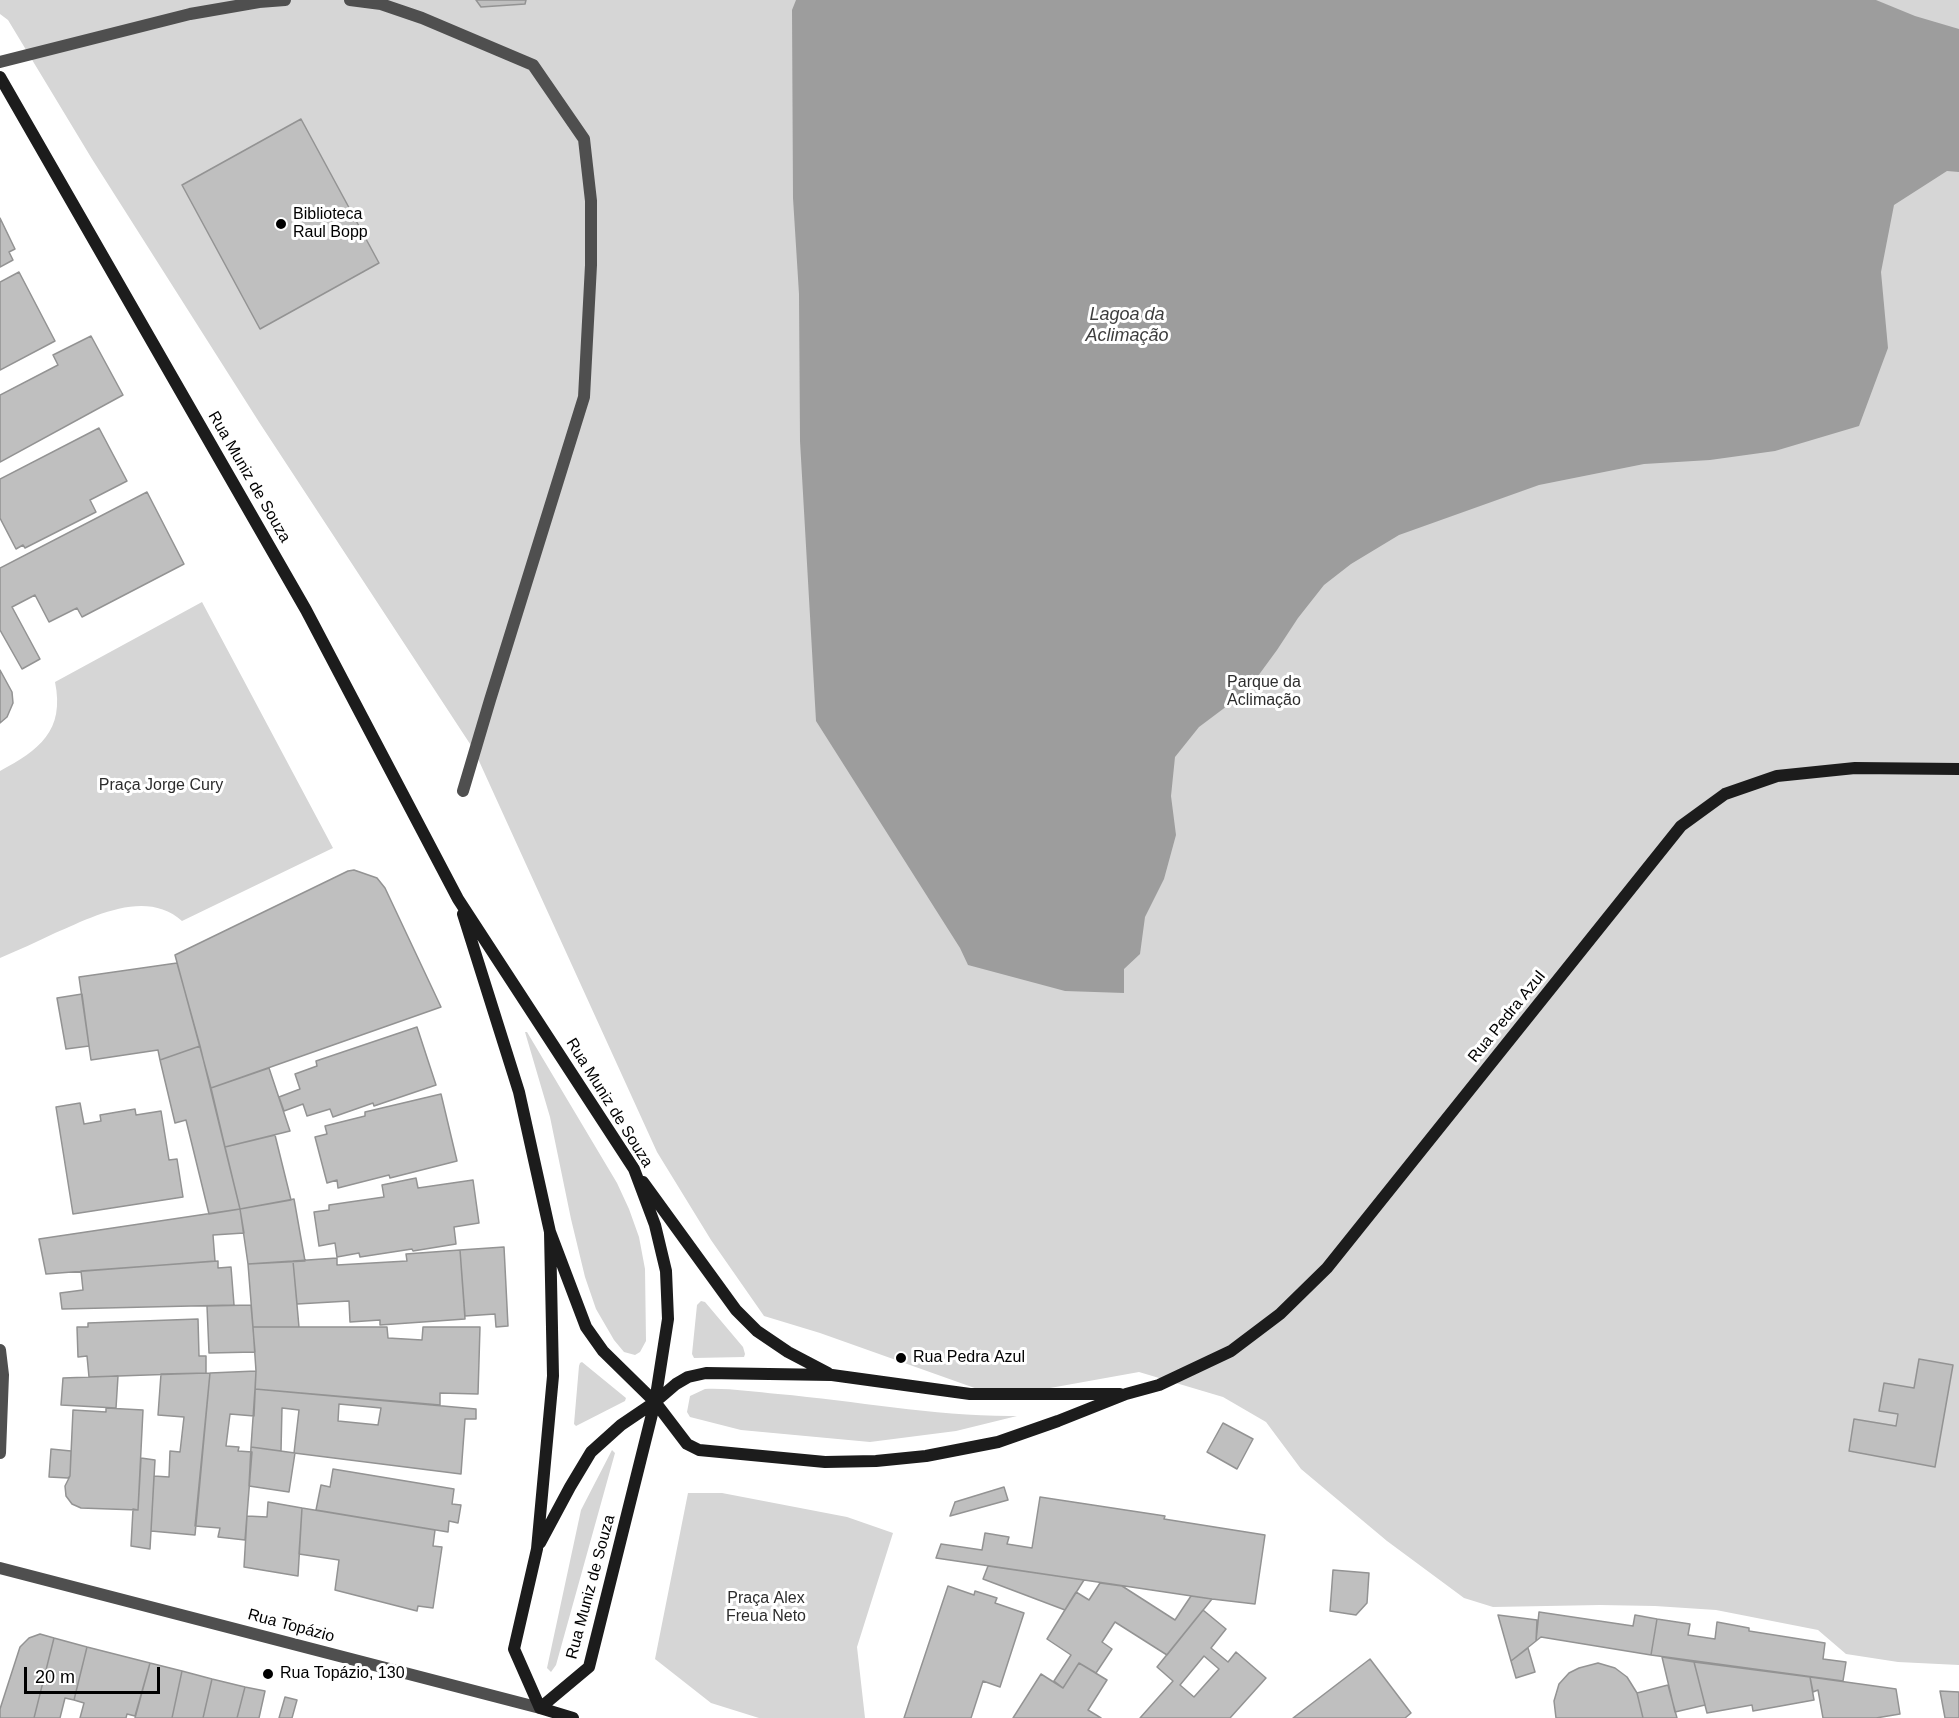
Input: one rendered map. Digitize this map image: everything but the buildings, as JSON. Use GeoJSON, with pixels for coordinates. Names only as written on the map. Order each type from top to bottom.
{"type":"FeatureCollection","features":[{"type":"Feature","properties":{"kind":"street"},"geometry":{"type":"LineString","coordinates":[[0,62],[190,14],[259,2],[285,0]]}},
{"type":"Feature","properties":{"kind":"street"},"geometry":{"type":"LineString","coordinates":[[350,0],[381,4],[422,18],[533,65],[584,139],[591,201],[591,233],[584,397],[463,791]]}},
{"type":"Feature","properties":{"kind":"street","name":"Rua Muniz de Souza"},"geometry":{"type":"LineString","coordinates":[[0,77],[306,610],[458,899],[634,1169],[655,1225],[666,1271],[668,1319],[655,1402],[589,1667],[539,1713],[514,1649],[537,1549],[553,1376],[550,1232],[519,1092],[458,899]]}},
{"type":"Feature","properties":{"kind":"street","name":"Rua Pedra Azul"},"geometry":{"type":"LineString","coordinates":[[1126,1394],[970,1394],[832,1375],[706,1373],[688,1377],[655,1402],[687,1444],[699,1450],[825,1462],[876,1461],[926,1456],[998,1442],[1126,1394],[1159,1385],[1231,1351],[1280,1314],[1327,1268],[1681,826],[1725,794],[1778,776],[1855,768],[1959,769]]}},
{"type":"Feature","properties":{"kind":"street"},"geometry":{"type":"LineString","coordinates":[[634,1169],[736,1310],[757,1331],[788,1352],[832,1375]]}},
{"type":"Feature","properties":{"kind":"street"},"geometry":{"type":"LineString","coordinates":[[537,1549],[570,1486],[591,1452],[621,1425],[655,1402],[603,1351],[586,1327],[550,1232]]}},
{"type":"Feature","properties":{"kind":"street"},"geometry":{"type":"LineString","coordinates":[[0,1350],[3,1375],[0,1453]]}},
{"type":"Feature","properties":{"kind":"street","name":"Rua Topázio"},"geometry":{"type":"LineString","coordinates":[[0,1568],[539,1713],[573,1718]]}},
{"type":"Feature","properties":{"kind":"green space","name":"Parque da Aclimação"},"geometry":{"type":"Polygon","coordinates":[[[0,0],[1959,0],[1959,1665],[1898,1662],[1846,1654],[1818,1630],[1716,1610],[1600,1605],[1493,1607],[1464,1598],[1387,1541],[1301,1469],[1266,1422],[1223,1397],[1139,1372],[1000,1397],[820,1333],[764,1316],[711,1240],[657,1152],[474,750],[259,422],[92,159],[8,20],[0,14],[0,0]]]}},
{"type":"Feature","properties":{"kind":"green space","name":"Praça Jorge Cury"},"geometry":{"type":"Polygon","coordinates":[[[202,602],[333,848],[182,921],[168,911],[152,907],[136,906],[119,909],[85,920],[0,958],[0,771],[37,747],[46,737],[56,714],[55,682],[202,602]]]}},
{"type":"Feature","properties":{"kind":"green space"},"geometry":{"type":"Polygon","coordinates":[[[525,1032],[617,1183],[639,1237],[645,1269],[646,1341],[640,1352],[635,1355],[624,1352],[614,1340],[596,1309],[585,1277],[550,1117],[525,1032]]]}},
{"type":"Feature","properties":{"kind":"green space"},"geometry":{"type":"Polygon","coordinates":[[[701,1301],[705,1302],[743,1347],[744,1357],[694,1358],[692,1354],[697,1305],[701,1301]]]}},
{"type":"Feature","properties":{"kind":"green space"},"geometry":{"type":"Polygon","coordinates":[[[582,1362],[626,1398],[625,1401],[576,1426],[574,1424],[579,1366],[582,1362]]]}},
{"type":"Feature","properties":{"kind":"green space"},"geometry":{"type":"Polygon","coordinates":[[[705,1389],[751,1391],[957,1414],[1017,1416],[956,1431],[870,1442],[741,1430],[690,1417],[687,1412],[690,1396],[705,1389]]]}},
{"type":"Feature","properties":{"kind":"green space"},"geometry":{"type":"Polygon","coordinates":[[[612,1450],[615,1453],[556,1665],[551,1672],[547,1668],[581,1510],[612,1450]]]}},
{"type":"Feature","properties":{"kind":"green space","name":"Praça Alex Freua Neto"},"geometry":{"type":"Polygon","coordinates":[[[688,1493],[722,1493],[847,1517],[893,1533],[857,1647],[865,1718],[759,1718],[711,1703],[655,1659],[688,1493]]]}},
{"type":"Feature","properties":{"kind":"water","name":"Lagoa da Aclimação"},"geometry":{"type":"Polygon","coordinates":[[[796,0],[1876,0],[1915,16],[1959,29],[1959,172],[1947,171],[1894,205],[1881,272],[1888,348],[1859,426],[1775,451],[1710,460],[1644,464],[1539,485],[1399,535],[1351,564],[1324,585],[1247,691],[1199,727],[1175,757],[1171,796],[1176,835],[1164,879],[1145,917],[1140,954],[1124,969],[1124,993],[1065,991],[968,965],[960,948],[816,721],[800,441],[799,294],[793,198],[792,10],[796,0]]]}},
{"type":"Feature","properties":{"kind":"place","name":"Biblioteca Raul Bopp"},"geometry":{"type":"Point","coordinates":[281,224]}},
{"type":"Feature","properties":{"kind":"place","name":"Rua Pedra Azul"},"geometry":{"type":"Point","coordinates":[901,1358]}},
{"type":"Feature","properties":{"kind":"place","name":"Rua Topázio, 130"},"geometry":{"type":"Point","coordinates":[268,1674]}}]}
